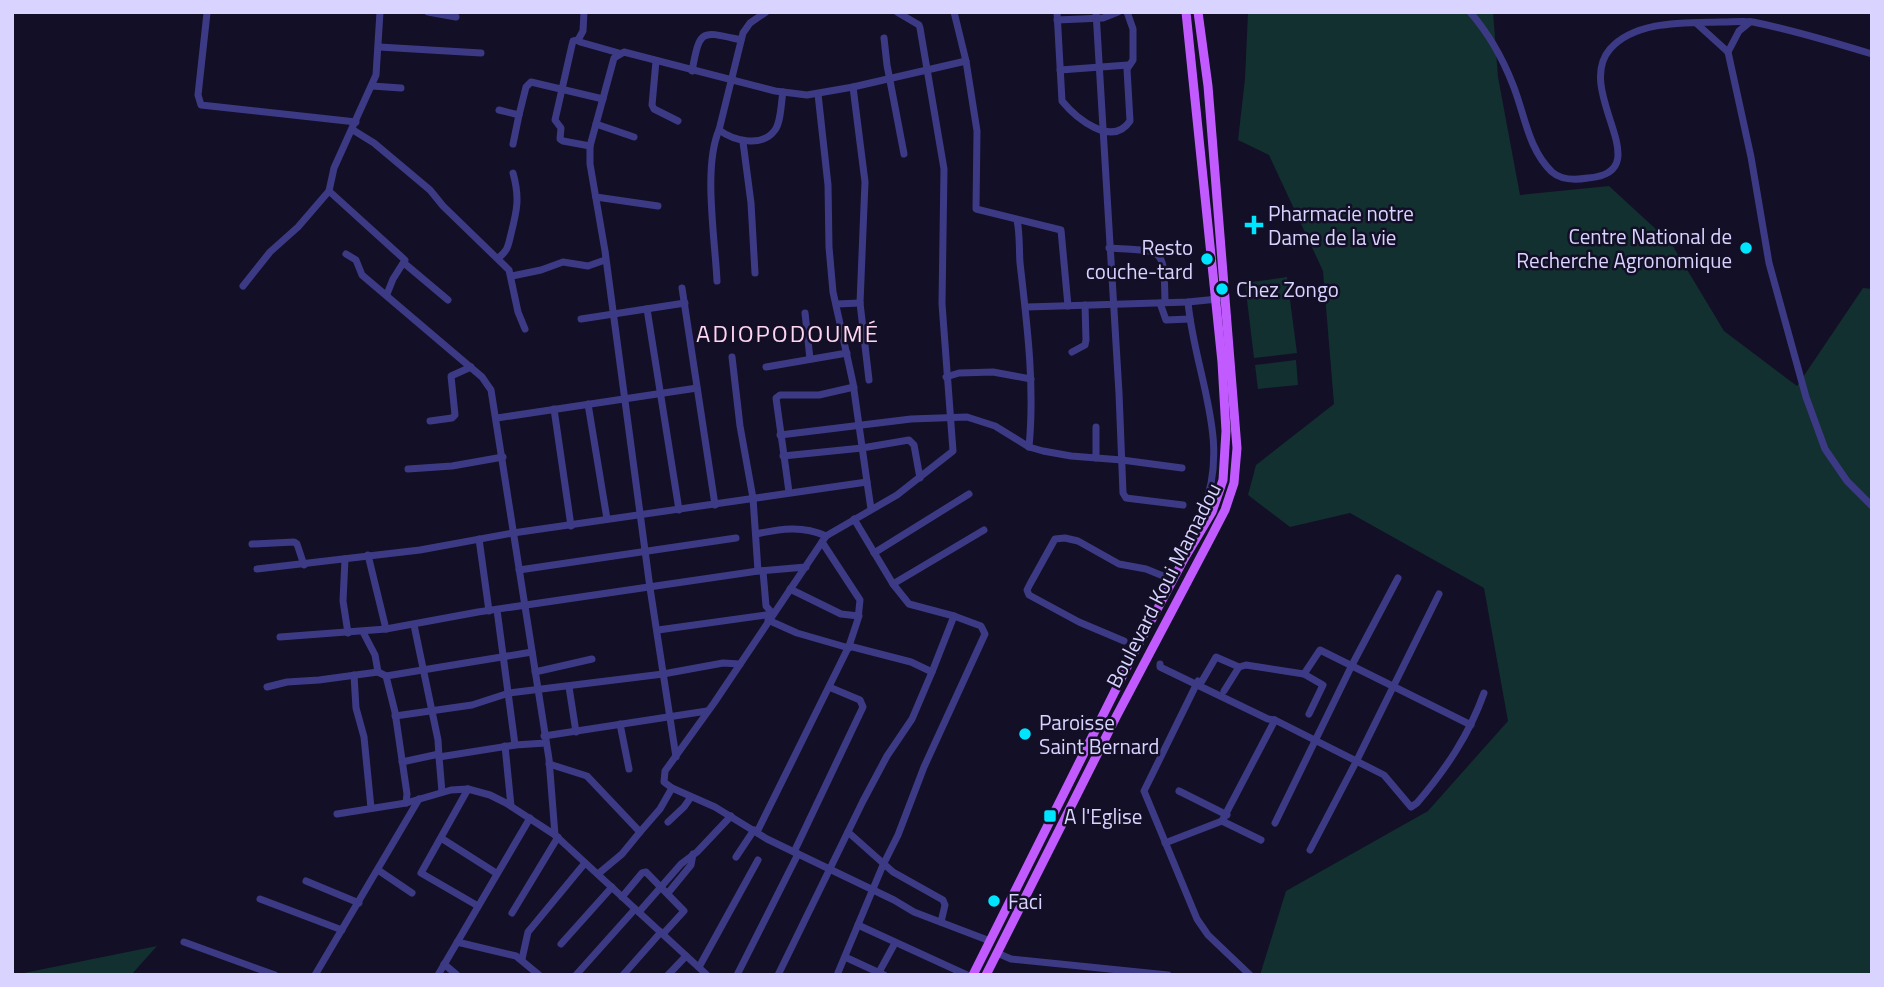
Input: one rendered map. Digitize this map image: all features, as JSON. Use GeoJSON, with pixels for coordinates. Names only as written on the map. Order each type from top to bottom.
{"type":"FeatureCollection","features":[{"type":"Feature","properties":{"kind":"main road","name":"Boulevard Koui Mamadou"},"geometry":{"type":"LineString","coordinates":[[973,975],[1135,650],[1212,512],[1223,481],[1226,461],[1222,362],[1186,12]]}},
{"type":"Feature","properties":{"kind":"main road","name":"Boulevard Koui Mamadou"},"geometry":{"type":"LineString","coordinates":[[986,975],[1178,596],[1225,510],[1234,483],[1237,448],[1226,298],[1208,86],[1198,12]]}},
{"type":"Feature","properties":{"kind":"main road"},"geometry":{"type":"LineString","coordinates":[[1042,837],[1052,843]]}},
{"type":"Feature","properties":{"kind":"street"},"geometry":{"type":"LineString","coordinates":[[243,286],[270,252],[298,227],[329,191],[334,168],[377,71],[380,12]]}},
{"type":"Feature","properties":{"kind":"street"},"geometry":{"type":"LineString","coordinates":[[428,12],[456,17]]}},
{"type":"Feature","properties":{"kind":"street"},"geometry":{"type":"LineString","coordinates":[[578,40],[583,32],[584,12]]}},
{"type":"Feature","properties":{"kind":"street"},"geometry":{"type":"LineString","coordinates":[[717,281],[711,170],[713,148],[745,28],[766,12]]}},
{"type":"Feature","properties":{"kind":"street"},"geometry":{"type":"LineString","coordinates":[[897,12],[919,25],[944,169],[942,304],[953,451],[897,495],[824,539],[663,777],[664,782],[672,788],[715,807],[796,853],[914,912],[990,942]]}},
{"type":"Feature","properties":{"kind":"street"},"geometry":{"type":"LineString","coordinates":[[954,12],[966,61],[978,140],[976,209],[1061,230],[1068,306]]}},
{"type":"Feature","properties":{"kind":"street"},"geometry":{"type":"LineString","coordinates":[[1118,12],[1103,18],[1096,15],[1057,16],[1064,104],[1101,131],[1114,133],[1129,125],[1128,65]]}},
{"type":"Feature","properties":{"kind":"street"},"geometry":{"type":"LineString","coordinates":[[1060,70],[1128,65],[1133,60],[1133,29],[1127,12]]}},
{"type":"Feature","properties":{"kind":"street"},"geometry":{"type":"LineString","coordinates":[[1470,12],[1500,54],[1539,157],[1559,177],[1590,178],[1609,173],[1617,164],[1619,158],[1600,85],[1601,64],[1611,48],[1635,33],[1661,25],[1750,22],[1872,54]]}},
{"type":"Feature","properties":{"kind":"street"},"geometry":{"type":"LineString","coordinates":[[206,13],[198,95],[201,104],[354,126],[430,190],[443,206],[498,258],[512,276],[518,312],[525,329]]}},
{"type":"Feature","properties":{"kind":"street"},"geometry":{"type":"LineString","coordinates":[[1096,15],[1124,497],[1183,505]]}},
{"type":"Feature","properties":{"kind":"street"},"geometry":{"type":"LineString","coordinates":[[1695,22],[1728,52],[1751,157],[1769,263],[1806,397],[1825,449],[1847,481],[1872,506]]}},
{"type":"Feature","properties":{"kind":"street"},"geometry":{"type":"LineString","coordinates":[[1728,52],[1739,31],[1750,22]]}},
{"type":"Feature","properties":{"kind":"street"},"geometry":{"type":"LineString","coordinates":[[692,71],[700,40],[704,35],[710,33],[741,40]]}},
{"type":"Feature","properties":{"kind":"street"},"geometry":{"type":"LineString","coordinates":[[884,38],[904,154]]}},
{"type":"Feature","properties":{"kind":"street"},"geometry":{"type":"LineString","coordinates":[[590,146],[560,139],[561,128],[555,120],[573,41],[578,40],[619,53],[624,52],[783,92],[818,94],[966,61]]}},
{"type":"Feature","properties":{"kind":"street"},"geometry":{"type":"LineString","coordinates":[[379,47],[481,53]]}},
{"type":"Feature","properties":{"kind":"street"},"geometry":{"type":"LineString","coordinates":[[619,53],[614,58],[590,146],[590,164],[676,757]]}},
{"type":"Feature","properties":{"kind":"street"},"geometry":{"type":"LineString","coordinates":[[656,61],[652,105],[654,109],[678,121]]}},
{"type":"Feature","properties":{"kind":"street"},"geometry":{"type":"LineString","coordinates":[[513,144],[528,84],[535,82],[603,99]]}},
{"type":"Feature","properties":{"kind":"street"},"geometry":{"type":"LineString","coordinates":[[372,86],[401,88]]}},
{"type":"Feature","properties":{"kind":"street"},"geometry":{"type":"LineString","coordinates":[[853,87],[865,182],[860,303],[869,380]]}},
{"type":"Feature","properties":{"kind":"street"},"geometry":{"type":"LineString","coordinates":[[719,130],[743,142],[765,137],[775,131],[783,92]]}},
{"type":"Feature","properties":{"kind":"street"},"geometry":{"type":"LineString","coordinates":[[818,94],[828,185],[833,292],[853,387],[871,509]]}},
{"type":"Feature","properties":{"kind":"street"},"geometry":{"type":"LineString","coordinates":[[499,110],[519,115]]}},
{"type":"Feature","properties":{"kind":"street"},"geometry":{"type":"LineString","coordinates":[[596,124],[634,137]]}},
{"type":"Feature","properties":{"kind":"street"},"geometry":{"type":"LineString","coordinates":[[743,142],[751,203],[755,272]]}},
{"type":"Feature","properties":{"kind":"street"},"geometry":{"type":"LineString","coordinates":[[498,258],[509,246],[518,209],[513,173]]}},
{"type":"Feature","properties":{"kind":"street"},"geometry":{"type":"LineString","coordinates":[[329,191],[404,259],[404,263],[448,300]]}},
{"type":"Feature","properties":{"kind":"street"},"geometry":{"type":"LineString","coordinates":[[596,197],[658,206]]}},
{"type":"Feature","properties":{"kind":"street"},"geometry":{"type":"LineString","coordinates":[[1017,220],[1027,307],[1026,338],[1032,417],[1030,447]]}},
{"type":"Feature","properties":{"kind":"street"},"geometry":{"type":"LineString","coordinates":[[1109,248],[1157,252],[1162,257],[1164,268],[1163,303],[1166,320],[1190,319]]}},
{"type":"Feature","properties":{"kind":"street"},"geometry":{"type":"LineString","coordinates":[[346,254],[358,263],[362,275],[471,367],[490,387],[538,689],[557,836],[512,913]]}},
{"type":"Feature","properties":{"kind":"street"},"geometry":{"type":"LineString","coordinates":[[512,276],[563,262],[588,266],[606,260]]}},
{"type":"Feature","properties":{"kind":"street"},"geometry":{"type":"LineString","coordinates":[[387,294],[404,263]]}},
{"type":"Feature","properties":{"kind":"street"},"geometry":{"type":"LineString","coordinates":[[682,288],[715,505]]}},
{"type":"Feature","properties":{"kind":"street"},"geometry":{"type":"LineString","coordinates":[[1027,307],[1188,302],[1226,298]]}},
{"type":"Feature","properties":{"kind":"street"},"geometry":{"type":"LineString","coordinates":[[1188,302],[1196,356],[1209,401],[1214,448],[1212,481],[1203,510]]}},
{"type":"Feature","properties":{"kind":"street"},"geometry":{"type":"LineString","coordinates":[[581,319],[685,303]]}},
{"type":"Feature","properties":{"kind":"street"},"geometry":{"type":"LineString","coordinates":[[837,304],[860,303]]}},
{"type":"Feature","properties":{"kind":"street"},"geometry":{"type":"LineString","coordinates":[[1072,352],[1085,345],[1085,305]]}},
{"type":"Feature","properties":{"kind":"street"},"geometry":{"type":"LineString","coordinates":[[647,309],[679,510]]}},
{"type":"Feature","properties":{"kind":"street"},"geometry":{"type":"LineString","coordinates":[[805,313],[810,359]]}},
{"type":"Feature","properties":{"kind":"street"},"geometry":{"type":"LineString","coordinates":[[766,367],[847,353]]}},
{"type":"Feature","properties":{"kind":"street"},"geometry":{"type":"LineString","coordinates":[[732,357],[766,606],[771,617],[797,633],[911,662],[932,672]]}},
{"type":"Feature","properties":{"kind":"street"},"geometry":{"type":"LineString","coordinates":[[429,421],[452,418],[455,415],[451,376],[471,367]]}},
{"type":"Feature","properties":{"kind":"street"},"geometry":{"type":"LineString","coordinates":[[946,377],[959,373],[993,372],[1031,379]]}},
{"type":"Feature","properties":{"kind":"street"},"geometry":{"type":"LineString","coordinates":[[789,492],[775,401],[777,396],[819,395],[853,387]]}},
{"type":"Feature","properties":{"kind":"street"},"geometry":{"type":"LineString","coordinates":[[497,418],[697,388]]}},
{"type":"Feature","properties":{"kind":"street"},"geometry":{"type":"LineString","coordinates":[[588,404],[607,519]]}},
{"type":"Feature","properties":{"kind":"street"},"geometry":{"type":"LineString","coordinates":[[554,409],[571,526]]}},
{"type":"Feature","properties":{"kind":"street"},"geometry":{"type":"LineString","coordinates":[[780,435],[951,416],[983,421],[1030,447],[1071,456],[1182,468]]}},
{"type":"Feature","properties":{"kind":"street"},"geometry":{"type":"LineString","coordinates":[[1096,427],[1096,458]]}},
{"type":"Feature","properties":{"kind":"street"},"geometry":{"type":"LineString","coordinates":[[783,456],[862,448],[906,440],[912,441],[920,478]]}},
{"type":"Feature","properties":{"kind":"street"},"geometry":{"type":"LineString","coordinates":[[408,469],[452,466],[503,457]]}},
{"type":"Feature","properties":{"kind":"street"},"geometry":{"type":"LineString","coordinates":[[257,569],[420,550],[513,533],[867,482]]}},
{"type":"Feature","properties":{"kind":"street"},"geometry":{"type":"LineString","coordinates":[[874,553],[969,494]]}},
{"type":"Feature","properties":{"kind":"street"},"geometry":{"type":"LineString","coordinates":[[837,975],[883,864],[898,835],[924,767],[985,634],[981,626],[909,604],[893,584],[854,519]]}},
{"type":"Feature","properties":{"kind":"street"},"geometry":{"type":"LineString","coordinates":[[736,857],[756,831],[849,647],[859,616],[860,600],[824,539],[814,530],[795,528],[756,534]]}},
{"type":"Feature","properties":{"kind":"street"},"geometry":{"type":"LineString","coordinates":[[893,584],[984,530]]}},
{"type":"Feature","properties":{"kind":"street"},"geometry":{"type":"LineString","coordinates":[[519,570],[736,538]]}},
{"type":"Feature","properties":{"kind":"street"},"geometry":{"type":"LineString","coordinates":[[479,539],[503,656],[515,744]]}},
{"type":"Feature","properties":{"kind":"street"},"geometry":{"type":"LineString","coordinates":[[1124,641],[1079,622],[1029,595],[1027,590],[1055,539],[1077,541],[1119,564],[1146,569],[1173,580]]}},
{"type":"Feature","properties":{"kind":"street"},"geometry":{"type":"LineString","coordinates":[[252,544],[294,542],[304,565]]}},
{"type":"Feature","properties":{"kind":"street"},"geometry":{"type":"LineString","coordinates":[[368,555],[386,629]]}},
{"type":"Feature","properties":{"kind":"street"},"geometry":{"type":"LineString","coordinates":[[345,559],[343,601],[348,633]]}},
{"type":"Feature","properties":{"kind":"street"},"geometry":{"type":"LineString","coordinates":[[280,637],[386,629],[493,610],[806,566]]}},
{"type":"Feature","properties":{"kind":"street"},"geometry":{"type":"LineString","coordinates":[[1275,823],[1398,578]]}},
{"type":"Feature","properties":{"kind":"street"},"geometry":{"type":"LineString","coordinates":[[790,589],[841,614],[859,616]]}},
{"type":"Feature","properties":{"kind":"street"},"geometry":{"type":"LineString","coordinates":[[1310,850],[1439,594]]}},
{"type":"Feature","properties":{"kind":"street"},"geometry":{"type":"LineString","coordinates":[[778,975],[887,756],[912,719],[954,616]]}},
{"type":"Feature","properties":{"kind":"street"},"geometry":{"type":"LineString","coordinates":[[658,630],[771,617]]}},
{"type":"Feature","properties":{"kind":"street"},"geometry":{"type":"LineString","coordinates":[[414,625],[432,712],[442,792]]}},
{"type":"Feature","properties":{"kind":"street"},"geometry":{"type":"LineString","coordinates":[[363,632],[375,655],[395,716],[407,794],[406,803]]}},
{"type":"Feature","properties":{"kind":"street"},"geometry":{"type":"LineString","coordinates":[[1304,674],[1320,650],[1471,725]]}},
{"type":"Feature","properties":{"kind":"street"},"geometry":{"type":"LineString","coordinates":[[267,687],[287,682],[423,669],[532,652]]}},
{"type":"Feature","properties":{"kind":"street"},"geometry":{"type":"LineString","coordinates":[[1250,975],[1208,935],[1197,919],[1144,791],[1200,681],[1216,657],[1239,667],[1246,665],[1304,674],[1323,685],[1309,714]]}},
{"type":"Feature","properties":{"kind":"street"},"geometry":{"type":"LineString","coordinates":[[535,672],[593,659]]}},
{"type":"Feature","properties":{"kind":"street"},"geometry":{"type":"LineString","coordinates":[[395,716],[472,705],[538,689],[663,674],[723,663],[740,663]]}},
{"type":"Feature","properties":{"kind":"street"},"geometry":{"type":"LineString","coordinates":[[1224,691],[1239,667]]}},
{"type":"Feature","properties":{"kind":"street"},"geometry":{"type":"LineString","coordinates":[[354,675],[356,708],[364,737],[371,808]]}},
{"type":"Feature","properties":{"kind":"street"},"geometry":{"type":"LineString","coordinates":[[1200,681],[1268,719],[1275,720]]}},
{"type":"Feature","properties":{"kind":"street"},"geometry":{"type":"LineString","coordinates":[[1200,681],[1384,775],[1409,806],[1413,806],[1441,775],[1471,725],[1483,693]]}},
{"type":"Feature","properties":{"kind":"street"},"geometry":{"type":"LineString","coordinates":[[569,687],[576,732]]}},
{"type":"Feature","properties":{"kind":"street"},"geometry":{"type":"LineString","coordinates":[[737,975],[863,707],[860,700],[829,687]]}},
{"type":"Feature","properties":{"kind":"street"},"geometry":{"type":"LineString","coordinates":[[402,762],[707,711]]}},
{"type":"Feature","properties":{"kind":"street"},"geometry":{"type":"LineString","coordinates":[[1165,844],[1225,818],[1275,720]]}},
{"type":"Feature","properties":{"kind":"street"},"geometry":{"type":"LineString","coordinates":[[620,724],[629,769]]}},
{"type":"Feature","properties":{"kind":"street"},"geometry":{"type":"LineString","coordinates":[[505,746],[511,806]]}},
{"type":"Feature","properties":{"kind":"street"},"geometry":{"type":"LineString","coordinates":[[549,764],[587,776],[640,832]]}},
{"type":"Feature","properties":{"kind":"street"},"geometry":{"type":"LineString","coordinates":[[598,874],[622,854],[660,809],[672,788]]}},
{"type":"Feature","properties":{"kind":"street"},"geometry":{"type":"LineString","coordinates":[[337,814],[406,803],[442,792],[468,789],[490,795],[557,836],[707,975]]}},
{"type":"Feature","properties":{"kind":"street"},"geometry":{"type":"LineString","coordinates":[[468,789],[421,873],[478,906]]}},
{"type":"Feature","properties":{"kind":"street"},"geometry":{"type":"LineString","coordinates":[[1179,791],[1261,840]]}},
{"type":"Feature","properties":{"kind":"street"},"geometry":{"type":"LineString","coordinates":[[668,822],[691,797]]}},
{"type":"Feature","properties":{"kind":"street"},"geometry":{"type":"LineString","coordinates":[[315,975],[419,799]]}},
{"type":"Feature","properties":{"kind":"street"},"geometry":{"type":"LineString","coordinates":[[576,975],[681,864],[731,816]]}},
{"type":"Feature","properties":{"kind":"street"},"geometry":{"type":"LineString","coordinates":[[438,975],[530,818]]}},
{"type":"Feature","properties":{"kind":"street"},"geometry":{"type":"LineString","coordinates":[[848,832],[883,864],[943,900],[945,905],[941,922]]}},
{"type":"Feature","properties":{"kind":"street"},"geometry":{"type":"LineString","coordinates":[[441,838],[496,873]]}},
{"type":"Feature","properties":{"kind":"street"},"geometry":{"type":"LineString","coordinates":[[668,893],[691,865],[693,854]]}},
{"type":"Feature","properties":{"kind":"street"},"geometry":{"type":"LineString","coordinates":[[699,967],[758,860]]}},
{"type":"Feature","properties":{"kind":"street"},"geometry":{"type":"LineString","coordinates":[[523,959],[528,932],[585,863]]}},
{"type":"Feature","properties":{"kind":"street"},"geometry":{"type":"LineString","coordinates":[[378,870],[412,893]]}},
{"type":"Feature","properties":{"kind":"street"},"geometry":{"type":"LineString","coordinates":[[622,897],[645,872],[668,893],[684,913],[623,975]]}},
{"type":"Feature","properties":{"kind":"street"},"geometry":{"type":"LineString","coordinates":[[306,881],[359,902]]}},
{"type":"Feature","properties":{"kind":"street"},"geometry":{"type":"LineString","coordinates":[[561,944],[612,887]]}},
{"type":"Feature","properties":{"kind":"street"},"geometry":{"type":"LineString","coordinates":[[260,899],[342,930]]}},
{"type":"Feature","properties":{"kind":"street"},"geometry":{"type":"LineString","coordinates":[[858,925],[967,975]]}},
{"type":"Feature","properties":{"kind":"street"},"geometry":{"type":"LineString","coordinates":[[184,942],[273,974]]}},
{"type":"Feature","properties":{"kind":"street"},"geometry":{"type":"LineString","coordinates":[[457,942],[516,956],[523,959],[539,975]]}},
{"type":"Feature","properties":{"kind":"street"},"geometry":{"type":"LineString","coordinates":[[845,957],[880,974],[895,943]]}},
{"type":"Feature","properties":{"kind":"street"},"geometry":{"type":"LineString","coordinates":[[997,953],[1011,959],[1168,975]]}},
{"type":"Feature","properties":{"kind":"street"},"geometry":{"type":"LineString","coordinates":[[668,975],[686,956]]}},
{"type":"Feature","properties":{"kind":"street"},"geometry":{"type":"LineString","coordinates":[[444,964],[457,975]]}},
{"type":"Feature","properties":{"kind":"street"},"geometry":{"type":"LineString","coordinates":[[523,975],[531,967]]}},
{"type":"Feature","properties":{"kind":"green space"},"geometry":{"type":"Polygon","coordinates":[[[1248,12],[1493,12],[1498,77],[1520,195],[1609,186],[1671,243],[1724,331],[1797,386],[1863,288],[1872,289],[1872,975],[1260,975],[1286,891],[1428,811],[1508,721],[1484,588],[1350,513],[1290,527],[1248,495],[1256,465],[1334,404],[1323,271],[1269,155],[1238,140],[1245,79],[1248,12]]]}},
{"type":"Feature","properties":{"kind":"green space"},"geometry":{"type":"Polygon","coordinates":[[[1287,277],[1297,353],[1254,358],[1245,283],[1287,277]]]}},
{"type":"Feature","properties":{"kind":"green space"},"geometry":{"type":"Polygon","coordinates":[[[1296,360],[1298,385],[1258,389],[1255,365],[1296,360]]]}},
{"type":"Feature","properties":{"kind":"green space"},"geometry":{"type":"Polygon","coordinates":[[[157,946],[131,975],[14,975],[157,946]]]}},
{"type":"Feature","properties":{"kind":"place","name":"Pharmacie notre Dame de la vie"},"geometry":{"type":"Point","coordinates":[1254,225]}},
{"type":"Feature","properties":{"kind":"place","name":"Centre National de Recherche Agronomique"},"geometry":{"type":"Point","coordinates":[1746,248]}},
{"type":"Feature","properties":{"kind":"place","name":"Resto couche-tard"},"geometry":{"type":"Point","coordinates":[1207,259]}},
{"type":"Feature","properties":{"kind":"place","name":"Chez Zongo"},"geometry":{"type":"Point","coordinates":[1222,289]}},
{"type":"Feature","properties":{"kind":"place","name":"Paroisse Saint Bernard"},"geometry":{"type":"Point","coordinates":[1025,734]}},
{"type":"Feature","properties":{"kind":"place","name":"A l'Eglise"},"geometry":{"type":"Point","coordinates":[1050,816]}},
{"type":"Feature","properties":{"kind":"place","name":"Faci"},"geometry":{"type":"Point","coordinates":[994,901]}},
{"type":"Feature","properties":{"kind":"district","name":"ADIOPODOUMÉ"},"geometry":{"type":"Point","coordinates":[788,333]}}]}
